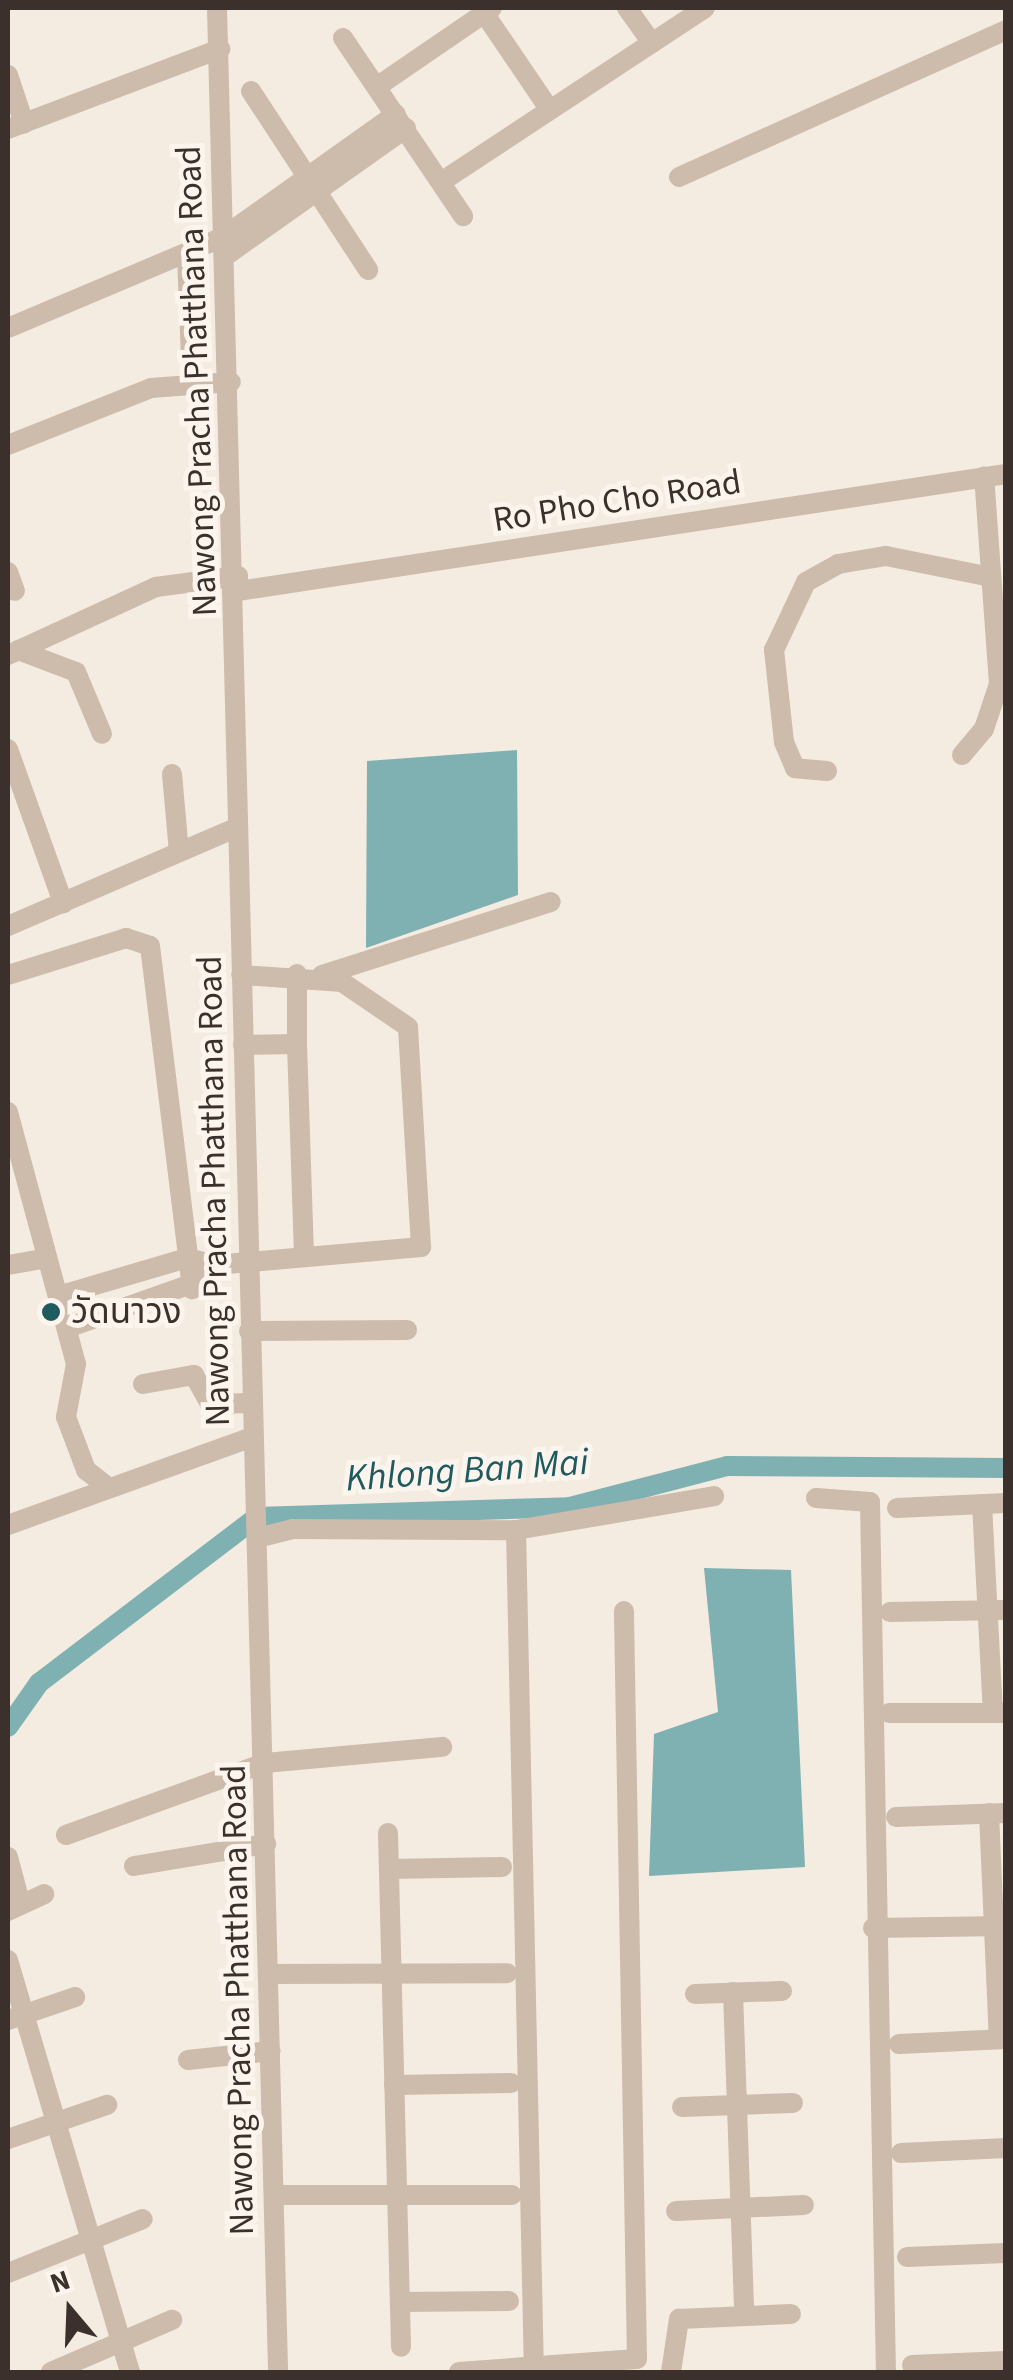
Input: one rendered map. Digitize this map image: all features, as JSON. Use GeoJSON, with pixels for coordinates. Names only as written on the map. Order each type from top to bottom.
{"type":"FeatureCollection","features":[{"type":"Feature","properties":{"kind":"street","name":"Nawong Pracha Phatthana Road"},"geometry":{"type":"LineString","coordinates":[[217,8],[238,584],[246,1261],[265,1763],[278,2372]]}},
{"type":"Feature","properties":{"kind":"street"},"geometry":{"type":"LineString","coordinates":[[627,8],[652,43]]}},
{"type":"Feature","properties":{"kind":"street"},"geometry":{"type":"LineString","coordinates":[[440,182],[705,8]]}},
{"type":"Feature","properties":{"kind":"street"},"geometry":{"type":"LineString","coordinates":[[378,86],[488,10],[550,110]]}},
{"type":"Feature","properties":{"kind":"street"},"geometry":{"type":"LineString","coordinates":[[679,176],[1006,30]]}},
{"type":"Feature","properties":{"kind":"street"},"geometry":{"type":"LineString","coordinates":[[343,38],[463,216]]}},
{"type":"Feature","properties":{"kind":"street"},"geometry":{"type":"LineString","coordinates":[[8,75],[16,126],[220,49]]}},
{"type":"Feature","properties":{"kind":"street"},"geometry":{"type":"LineString","coordinates":[[251,91],[368,270]]}},
{"type":"Feature","properties":{"kind":"street"},"geometry":{"type":"LineString","coordinates":[[8,328],[188,255],[224,247],[401,121]]}},
{"type":"Feature","properties":{"kind":"street"},"geometry":{"type":"LineString","coordinates":[[188,255],[192,383]]}},
{"type":"Feature","properties":{"kind":"street"},"geometry":{"type":"LineString","coordinates":[[8,445],[151,388],[231,382]]}},
{"type":"Feature","properties":{"kind":"street","name":"Ro Pho Cho Road"},"geometry":{"type":"LineString","coordinates":[[13,653],[156,587],[238,584],[1006,474]]}},
{"type":"Feature","properties":{"kind":"street"},"geometry":{"type":"LineString","coordinates":[[962,755],[984,729],[1000,684],[984,477]]}},
{"type":"Feature","properties":{"kind":"street"},"geometry":{"type":"LineString","coordinates":[[826,771],[795,768],[784,742],[774,650],[806,582],[838,564],[886,556],[991,577]]}},
{"type":"Feature","properties":{"kind":"street"},"geometry":{"type":"LineString","coordinates":[[13,653],[76,672],[102,734]]}},
{"type":"Feature","properties":{"kind":"street"},"geometry":{"type":"LineString","coordinates":[[8,749],[62,903]]}},
{"type":"Feature","properties":{"kind":"street"},"geometry":{"type":"LineString","coordinates":[[172,774],[179,852]]}},
{"type":"Feature","properties":{"kind":"street"},"geometry":{"type":"LineString","coordinates":[[8,926],[238,826]]}},
{"type":"Feature","properties":{"kind":"street"},"geometry":{"type":"LineString","coordinates":[[320,976],[552,902]]}},
{"type":"Feature","properties":{"kind":"street"},"geometry":{"type":"LineString","coordinates":[[8,975],[126,938],[150,946],[192,1289]]}},
{"type":"Feature","properties":{"kind":"street"},"geometry":{"type":"LineString","coordinates":[[298,974],[296,1044],[304,1254]]}},
{"type":"Feature","properties":{"kind":"street"},"geometry":{"type":"LineString","coordinates":[[58,1296],[187,1258],[215,1265],[304,1254],[408,1251],[424,1241],[408,1027],[357,988],[320,976],[242,975]]}},
{"type":"Feature","properties":{"kind":"street"},"geometry":{"type":"LineString","coordinates":[[243,1045],[296,1044]]}},
{"type":"Feature","properties":{"kind":"street"},"geometry":{"type":"LineString","coordinates":[[8,1112],[76,1364],[66,1417],[86,1470],[104,1484]]}},
{"type":"Feature","properties":{"kind":"street"},"geometry":{"type":"LineString","coordinates":[[8,1265],[46,1258]]}},
{"type":"Feature","properties":{"kind":"street"},"geometry":{"type":"LineString","coordinates":[[67,1328],[192,1289],[215,1265]]}},
{"type":"Feature","properties":{"kind":"street"},"geometry":{"type":"LineString","coordinates":[[249,1331],[407,1330]]}},
{"type":"Feature","properties":{"kind":"street"},"geometry":{"type":"LineString","coordinates":[[143,1384],[194,1375],[210,1404],[252,1403]]}},
{"type":"Feature","properties":{"kind":"street"},"geometry":{"type":"LineString","coordinates":[[8,1525],[104,1484],[252,1437]]}},
{"type":"Feature","properties":{"kind":"street"},"geometry":{"type":"LineString","coordinates":[[257,1535],[293,1529],[516,1530],[714,1496]]}},
{"type":"Feature","properties":{"kind":"street"},"geometry":{"type":"LineString","coordinates":[[816,1498],[870,1502],[873,1928],[886,2372]]}},
{"type":"Feature","properties":{"kind":"street"},"geometry":{"type":"LineString","coordinates":[[897,1508],[1006,1503]]}},
{"type":"Feature","properties":{"kind":"street"},"geometry":{"type":"LineString","coordinates":[[889,1713],[999,1713],[997,1610],[982,1504]]}},
{"type":"Feature","properties":{"kind":"street"},"geometry":{"type":"LineString","coordinates":[[516,1530],[534,2371]]}},
{"type":"Feature","properties":{"kind":"street"},"geometry":{"type":"LineString","coordinates":[[890,1612],[997,1610]]}},
{"type":"Feature","properties":{"kind":"street"},"geometry":{"type":"LineString","coordinates":[[624,1611],[638,2359]]}},
{"type":"Feature","properties":{"kind":"street"},"geometry":{"type":"LineString","coordinates":[[66,1835],[265,1763],[442,1747]]}},
{"type":"Feature","properties":{"kind":"street"},"geometry":{"type":"LineString","coordinates":[[896,1816],[997,1813],[1002,2039],[899,2044]]}},
{"type":"Feature","properties":{"kind":"street"},"geometry":{"type":"LineString","coordinates":[[388,1832],[401,2347]]}},
{"type":"Feature","properties":{"kind":"street"},"geometry":{"type":"LineString","coordinates":[[134,1866],[266,1844]]}},
{"type":"Feature","properties":{"kind":"street"},"geometry":{"type":"LineString","coordinates":[[8,1857],[14,1906],[44,1894]]}},
{"type":"Feature","properties":{"kind":"street"},"geometry":{"type":"LineString","coordinates":[[389,1869],[502,1867]]}},
{"type":"Feature","properties":{"kind":"street"},"geometry":{"type":"LineString","coordinates":[[873,1928],[1000,1926]]}},
{"type":"Feature","properties":{"kind":"street"},"geometry":{"type":"LineString","coordinates":[[8,1960],[16,2017],[56,2122],[130,2372]]}},
{"type":"Feature","properties":{"kind":"street"},"geometry":{"type":"LineString","coordinates":[[270,1974],[507,1974]]}},
{"type":"Feature","properties":{"kind":"street"},"geometry":{"type":"LineString","coordinates":[[694,1994],[782,1991]]}},
{"type":"Feature","properties":{"kind":"street"},"geometry":{"type":"LineString","coordinates":[[734,1992],[744,2314]]}},
{"type":"Feature","properties":{"kind":"street"},"geometry":{"type":"LineString","coordinates":[[16,2017],[75,1998]]}},
{"type":"Feature","properties":{"kind":"street"},"geometry":{"type":"LineString","coordinates":[[188,2060],[272,2051]]}},
{"type":"Feature","properties":{"kind":"street"},"geometry":{"type":"LineString","coordinates":[[394,2085],[511,2083]]}},
{"type":"Feature","properties":{"kind":"street"},"geometry":{"type":"LineString","coordinates":[[682,2107],[793,2104]]}},
{"type":"Feature","properties":{"kind":"street"},"geometry":{"type":"LineString","coordinates":[[8,2139],[107,2106]]}},
{"type":"Feature","properties":{"kind":"street"},"geometry":{"type":"LineString","coordinates":[[901,2153],[1006,2148]]}},
{"type":"Feature","properties":{"kind":"street"},"geometry":{"type":"LineString","coordinates":[[275,2195],[512,2195]]}},
{"type":"Feature","properties":{"kind":"street"},"geometry":{"type":"LineString","coordinates":[[676,2211],[804,2205]]}},
{"type":"Feature","properties":{"kind":"street"},"geometry":{"type":"LineString","coordinates":[[8,2273],[91,2236],[144,2219]]}},
{"type":"Feature","properties":{"kind":"street"},"geometry":{"type":"LineString","coordinates":[[906,2256],[1006,2254]]}},
{"type":"Feature","properties":{"kind":"street"},"geometry":{"type":"LineString","coordinates":[[400,2302],[510,2301]]}},
{"type":"Feature","properties":{"kind":"street"},"geometry":{"type":"LineString","coordinates":[[459,2372],[534,2371],[638,2359],[671,2367],[679,2319],[790,2314]]}},
{"type":"Feature","properties":{"kind":"street"},"geometry":{"type":"LineString","coordinates":[[51,2372],[172,2320]]}},
{"type":"Feature","properties":{"kind":"street"},"geometry":{"type":"LineString","coordinates":[[912,2364],[1006,2361]]}},
{"type":"Feature","properties":{"kind":"water"},"geometry":{"type":"Polygon","coordinates":[[[517,750],[518,895],[366,948],[367,761],[517,750]]]}},
{"type":"Feature","properties":{"kind":"water"},"geometry":{"type":"Polygon","coordinates":[[[704,1568],[791,1570],[805,1867],[649,1876],[654,1734],[718,1712],[704,1568]]]}},
{"type":"Feature","properties":{"kind":"waterway","name":"Khlong Ban Mai"},"geometry":{"type":"LineString","coordinates":[[8,1727],[39,1683],[257,1517],[570,1507],[727,1466],[1006,1468]]}},
{"type":"Feature","properties":{"kind":"place","name":"วัดนาวง"},"geometry":{"type":"Point","coordinates":[51,1312]}}]}
